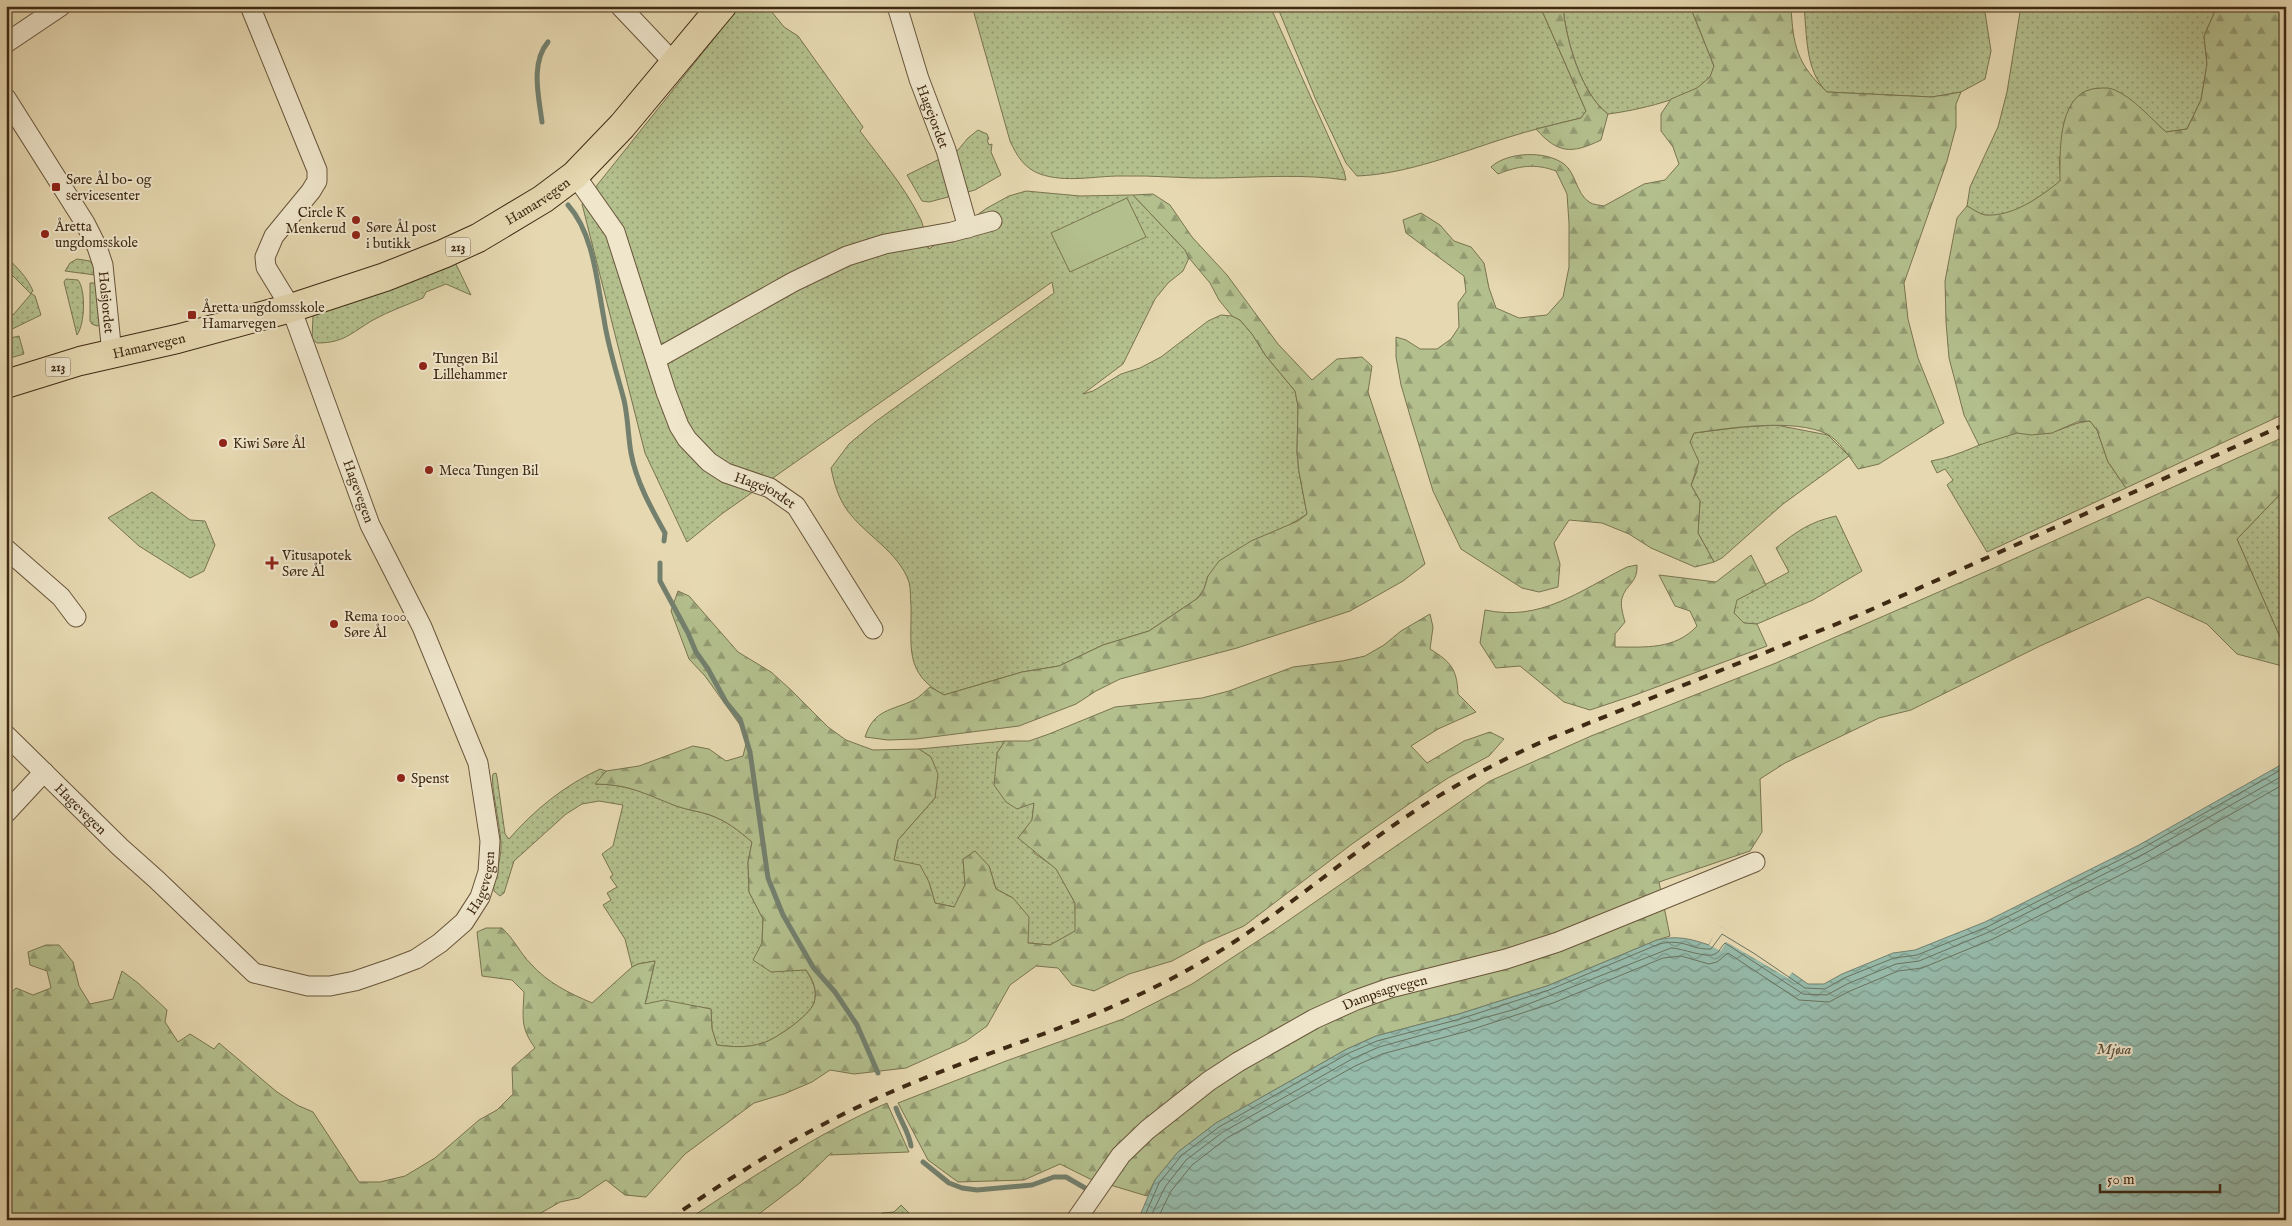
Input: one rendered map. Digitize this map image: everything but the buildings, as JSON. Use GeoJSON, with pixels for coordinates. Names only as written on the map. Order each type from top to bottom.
{"type":"FeatureCollection","features":[{"type":"Feature","properties":{"kind":"main road","name":"Hamarvegen"},"geometry":{"type":"LineString","coordinates":[[6,384],[61,366],[177,339],[291,308],[385,277],[443,254],[523,212],[575,175],[605,146],[722,6]]}},
{"type":"Feature","properties":{"kind":"street"},"geometry":{"type":"LineString","coordinates":[[6,43],[61,6]]}},
{"type":"Feature","properties":{"kind":"street"},"geometry":{"type":"LineString","coordinates":[[250,6],[317,170],[316,181],[311,191],[274,236],[265,257],[266,267],[291,308]]}},
{"type":"Feature","properties":{"kind":"street"},"geometry":{"type":"LineString","coordinates":[[620,6],[675,64]]}},
{"type":"Feature","properties":{"kind":"street","name":"Hagejordet"},"geometry":{"type":"LineString","coordinates":[[897,6],[919,79],[946,150],[968,228]]}},
{"type":"Feature","properties":{"kind":"street","name":"Holsjordet"},"geometry":{"type":"LineString","coordinates":[[6,98],[85,222],[97,247],[103,265],[112,354]]}},
{"type":"Feature","properties":{"kind":"street","name":"Hagejordet"},"geometry":{"type":"LineString","coordinates":[[575,175],[594,199],[615,232],[679,426],[694,448],[709,462],[726,473],[770,488],[796,506],[873,629]]}},
{"type":"Feature","properties":{"kind":"street"},"geometry":{"type":"LineString","coordinates":[[656,359],[793,282],[847,256],[885,244],[992,222]]}},
{"type":"Feature","properties":{"kind":"street","name":"Hagevegen"},"geometry":{"type":"LineString","coordinates":[[6,735],[254,973],[308,986],[330,986],[355,981],[416,958],[440,943],[464,922],[480,897],[488,872],[490,841],[478,763],[422,627],[370,525],[291,308]]}},
{"type":"Feature","properties":{"kind":"street"},"geometry":{"type":"LineString","coordinates":[[6,549],[61,597],[76,617]]}},
{"type":"Feature","properties":{"kind":"street"},"geometry":{"type":"LineString","coordinates":[[6,814],[44,772]]}},
{"type":"Feature","properties":{"kind":"street","name":"Dampsagvegen"},"geometry":{"type":"LineString","coordinates":[[1076,1220],[1121,1155],[1147,1130],[1209,1081],[1238,1062],[1314,1019],[1356,1000],[1390,988],[1506,959],[1558,942],[1659,899],[1755,862]]}},
{"type":"Feature","properties":{"kind":"green space"},"geometry":{"type":"Polygon","coordinates":[[[740,6],[767,6],[784,27],[798,36],[863,127],[860,131],[913,205],[921,220],[929,249],[987,208],[1009,196],[1026,191],[1080,196],[1133,195],[1185,250],[1189,258],[1183,271],[1168,283],[1155,299],[1123,364],[1083,394],[1093,391],[1121,374],[1140,368],[1161,357],[1208,321],[1221,315],[1232,316],[1240,320],[1295,391],[1298,406],[1297,452],[1307,514],[1208,576],[1204,589],[1198,598],[1149,631],[1103,645],[1059,666],[1022,672],[944,695],[931,686],[922,677],[912,657],[910,588],[904,571],[890,552],[847,510],[837,490],[831,468],[849,444],[875,422],[1054,293],[1052,282],[723,513],[687,542],[645,453],[582,204],[740,6]]]}},
{"type":"Feature","properties":{"kind":"green space"},"geometry":{"type":"Polygon","coordinates":[[[972,6],[1270,6],[1344,171],[1346,180],[1283,176],[1208,178],[1110,176],[1070,179],[1040,174],[1022,161],[1010,141],[972,6]]]}},
{"type":"Feature","properties":{"kind":"green space"},"geometry":{"type":"Polygon","coordinates":[[[1277,6],[1540,6],[1586,111],[1581,118],[1515,135],[1433,162],[1395,171],[1357,176],[1346,163],[1316,100],[1277,6]]]}},
{"type":"Feature","properties":{"kind":"green space"},"geometry":{"type":"Polygon","coordinates":[[[1540,6],[1564,6],[1567,35],[1576,65],[1590,93],[1598,105],[1608,114],[1601,140],[1582,148],[1566,149],[1559,147],[1551,143],[1536,129],[1581,118],[1586,111],[1540,6]]]}},
{"type":"Feature","properties":{"kind":"green space"},"geometry":{"type":"Polygon","coordinates":[[[1690,6],[1714,66],[1710,77],[1692,91],[1678,97],[1648,107],[1608,114],[1598,105],[1590,93],[1576,65],[1571,50],[1563,7],[1690,6]]]}},
{"type":"Feature","properties":{"kind":"green space"},"geometry":{"type":"Polygon","coordinates":[[[1690,6],[1791,6],[1793,32],[1798,54],[1809,72],[1827,92],[1932,97],[1961,92],[1956,104],[1956,127],[1947,161],[1904,283],[1908,319],[1918,358],[1944,423],[1879,464],[1858,469],[1836,440],[1827,434],[1813,429],[1780,425],[1694,433],[1690,442],[1699,462],[1691,485],[1700,501],[1698,533],[1714,562],[1695,567],[1651,548],[1629,534],[1602,523],[1569,520],[1554,543],[1560,564],[1558,587],[1539,592],[1522,588],[1461,549],[1433,491],[1401,385],[1396,357],[1396,337],[1406,340],[1420,349],[1437,349],[1451,339],[1459,327],[1458,303],[1466,292],[1464,276],[1406,233],[1403,220],[1421,213],[1440,225],[1454,241],[1471,247],[1484,263],[1489,288],[1496,308],[1519,318],[1547,315],[1563,297],[1569,267],[1567,194],[1556,171],[1534,166],[1513,169],[1498,174],[1491,167],[1506,158],[1516,156],[1537,155],[1556,159],[1568,168],[1581,194],[1589,202],[1604,206],[1644,184],[1665,180],[1679,164],[1673,147],[1661,131],[1661,114],[1671,99],[1697,88],[1710,77],[1714,66],[1690,6]]]}},
{"type":"Feature","properties":{"kind":"green space"},"geometry":{"type":"Polygon","coordinates":[[[1804,6],[1984,6],[1991,51],[1985,79],[1961,92],[1932,97],[1827,92],[1815,74],[1808,52],[1804,6]]]}},
{"type":"Feature","properties":{"kind":"green space"},"geometry":{"type":"Polygon","coordinates":[[[2021,6],[2219,6],[2204,36],[2207,64],[2201,100],[2187,129],[2166,132],[2151,119],[2059,157],[2061,181],[2035,200],[2016,210],[2006,214],[1985,215],[1967,206],[1970,187],[1998,127],[2007,92],[2021,6]]]}},
{"type":"Feature","properties":{"kind":"green space"},"geometry":{"type":"Polygon","coordinates":[[[2219,6],[2286,6],[2286,413],[2126,488],[2108,462],[2097,430],[2090,421],[2077,422],[2052,433],[2031,435],[2017,433],[1979,445],[1964,415],[1949,358],[1945,281],[1957,218],[1967,206],[1985,215],[2006,213],[2026,205],[2060,181],[2061,142],[2066,115],[2072,103],[2081,94],[2092,89],[2110,88],[2122,94],[2136,104],[2166,132],[2187,129],[2201,100],[2207,64],[2204,36],[2219,6]]]}},
{"type":"Feature","properties":{"kind":"green space"},"geometry":{"type":"Polygon","coordinates":[[[978,130],[987,134],[989,145],[992,144],[991,152],[1001,175],[975,190],[929,202],[922,201],[907,175],[958,150],[978,130]]]}},
{"type":"Feature","properties":{"kind":"green space"},"geometry":{"type":"Polygon","coordinates":[[[1153,194],[1170,205],[1192,237],[1227,275],[1278,344],[1312,380],[1337,359],[1362,357],[1372,366],[1368,392],[1425,564],[1403,581],[1350,611],[1237,648],[1120,679],[1076,704],[1019,726],[916,739],[888,740],[865,737],[873,721],[878,716],[914,700],[930,687],[944,695],[1022,672],[1059,666],[1103,645],[1149,631],[1198,598],[1204,589],[1208,576],[1219,561],[1251,541],[1298,521],[1307,514],[1297,452],[1298,406],[1295,391],[1266,356],[1252,334],[1240,320],[1232,316],[1219,300],[1210,283],[1189,258],[1185,250],[1133,195],[1153,194]]]}},
{"type":"Feature","properties":{"kind":"green space"},"geometry":{"type":"Polygon","coordinates":[[[1127,198],[1146,237],[1070,272],[1051,233],[1127,198]]]}},
{"type":"Feature","properties":{"kind":"green space"},"geometry":{"type":"Polygon","coordinates":[[[6,257],[28,281],[41,315],[6,332],[6,314],[10,311],[13,315],[31,294],[10,273],[6,276],[6,269],[10,264],[6,261],[6,257]]]}},
{"type":"Feature","properties":{"kind":"green space"},"geometry":{"type":"Polygon","coordinates":[[[453,258],[471,295],[446,284],[426,292],[423,298],[373,320],[341,339],[317,343],[312,339],[313,316],[333,304],[453,258]]]}},
{"type":"Feature","properties":{"kind":"green space"},"geometry":{"type":"Polygon","coordinates":[[[77,259],[90,261],[96,270],[95,275],[65,271],[70,263],[77,259]]]}},
{"type":"Feature","properties":{"kind":"green space"},"geometry":{"type":"Polygon","coordinates":[[[66,279],[78,280],[81,285],[83,315],[77,335],[64,282],[66,279]]]}},
{"type":"Feature","properties":{"kind":"green space"},"geometry":{"type":"Polygon","coordinates":[[[90,283],[96,283],[100,325],[97,326],[90,321],[90,283]]]}},
{"type":"Feature","properties":{"kind":"green space"},"geometry":{"type":"Polygon","coordinates":[[[19,336],[24,354],[10,358],[9,355],[6,355],[6,339],[19,336]]]}},
{"type":"Feature","properties":{"kind":"green space"},"geometry":{"type":"Polygon","coordinates":[[[2090,421],[2097,430],[2108,462],[2126,488],[1987,552],[1947,485],[1953,480],[1945,469],[1937,473],[1931,461],[1942,459],[2015,433],[2048,433],[2090,421]]]}},
{"type":"Feature","properties":{"kind":"green space"},"geometry":{"type":"Polygon","coordinates":[[[1776,425],[1828,435],[1849,456],[1783,504],[1722,558],[1714,562],[1698,533],[1700,501],[1691,485],[1697,471],[1690,442],[1694,433],[1776,425]]]}},
{"type":"Feature","properties":{"kind":"green space"},"geometry":{"type":"Polygon","coordinates":[[[2286,436],[2286,488],[2237,539],[2286,651],[2286,667],[2237,654],[2207,624],[2148,597],[2040,646],[1911,710],[1879,718],[1785,763],[1760,779],[1762,832],[1750,851],[1659,882],[1670,936],[1547,986],[1459,1014],[1376,1036],[1347,1049],[1216,1123],[1178,1152],[1155,1180],[1147,1196],[1090,1179],[1060,1164],[1024,1180],[958,1182],[928,1160],[898,1103],[1006,1061],[1123,1019],[1192,984],[1276,929],[1490,781],[1591,736],[1776,663],[1996,567],[2286,436]]]}},
{"type":"Feature","properties":{"kind":"green space"},"geometry":{"type":"Polygon","coordinates":[[[2286,488],[2286,651],[2237,539],[2286,488]]]}},
{"type":"Feature","properties":{"kind":"green space"},"geometry":{"type":"Polygon","coordinates":[[[152,492],[190,520],[205,521],[215,545],[204,571],[190,578],[139,546],[108,518],[152,492]]]}},
{"type":"Feature","properties":{"kind":"green space"},"geometry":{"type":"Polygon","coordinates":[[[1836,516],[1862,571],[1813,600],[1757,624],[1744,623],[1734,613],[1736,600],[1789,572],[1776,548],[1804,528],[1836,516]]]}},
{"type":"Feature","properties":{"kind":"green space"},"geometry":{"type":"Polygon","coordinates":[[[1751,555],[1766,585],[1737,600],[1734,613],[1744,623],[1757,624],[1767,646],[1590,710],[1564,702],[1520,666],[1496,668],[1480,643],[1485,610],[1505,613],[1524,612],[1542,608],[1576,594],[1627,567],[1637,565],[1636,576],[1626,589],[1621,601],[1625,622],[1615,634],[1615,647],[1648,647],[1669,643],[1688,634],[1697,626],[1690,611],[1675,606],[1659,575],[1716,582],[1751,555]]]}},
{"type":"Feature","properties":{"kind":"green space"},"geometry":{"type":"Polygon","coordinates":[[[678,591],[689,596],[738,652],[771,672],[828,727],[846,740],[873,750],[919,749],[931,757],[938,774],[935,798],[898,840],[894,860],[920,865],[929,882],[935,903],[954,907],[965,885],[963,859],[975,851],[989,866],[996,889],[1013,898],[1029,917],[1028,943],[1050,945],[1075,931],[1075,903],[1056,869],[1018,838],[1032,820],[1034,803],[1017,809],[1006,802],[994,785],[997,753],[1005,741],[1029,741],[1115,707],[1202,698],[1229,691],[1293,667],[1365,656],[1430,614],[1433,627],[1430,649],[1448,662],[1456,678],[1458,694],[1476,712],[1438,729],[1411,746],[1427,763],[1464,741],[1490,732],[1504,739],[1489,756],[1448,778],[1409,804],[1352,844],[1244,926],[1207,942],[1172,961],[1129,974],[1094,991],[1072,985],[1058,968],[1036,966],[1010,985],[987,1026],[966,1041],[906,1068],[854,1074],[830,1070],[812,1082],[784,1094],[754,1103],[685,1154],[646,1197],[625,1195],[606,1180],[579,1198],[560,1202],[534,1217],[533,1220],[6,1220],[6,997],[16,988],[33,995],[51,988],[47,971],[30,965],[28,952],[46,945],[59,945],[73,962],[79,986],[90,1004],[113,999],[122,971],[167,1010],[165,1022],[178,1042],[190,1034],[214,1049],[219,1043],[277,1092],[297,1105],[313,1112],[359,1182],[380,1182],[405,1176],[435,1158],[479,1120],[497,1110],[513,1094],[512,1068],[535,1048],[525,1028],[523,1016],[524,992],[512,980],[482,976],[477,932],[486,928],[502,928],[527,960],[544,977],[592,1003],[632,967],[655,961],[645,1004],[664,1000],[711,1009],[712,1029],[717,1045],[740,1047],[769,1041],[784,1032],[806,1014],[814,1003],[815,989],[813,981],[806,970],[771,972],[753,960],[762,943],[763,919],[749,892],[748,862],[752,842],[716,817],[676,806],[627,788],[595,784],[606,771],[639,766],[693,746],[709,749],[726,761],[743,756],[748,736],[705,676],[689,659],[671,611],[678,591]]]}},
{"type":"Feature","properties":{"kind":"green space"},"geometry":{"type":"Polygon","coordinates":[[[1005,741],[997,753],[1034,803],[1032,820],[1034,853],[1056,868],[1075,903],[1076,931],[1050,945],[1028,943],[1013,898],[996,889],[989,866],[963,859],[965,885],[955,907],[935,903],[929,882],[894,860],[898,840],[935,798],[931,757],[919,749],[1005,741]]]}},
{"type":"Feature","properties":{"kind":"green space"},"geometry":{"type":"Polygon","coordinates":[[[600,769],[606,771],[595,784],[628,788],[716,817],[752,842],[748,862],[749,892],[763,919],[762,943],[789,970],[806,970],[815,989],[814,1003],[811,1008],[784,1032],[769,1041],[757,1045],[740,1047],[717,1045],[712,1029],[711,1009],[688,1005],[645,1005],[655,961],[632,967],[625,939],[603,905],[611,900],[607,893],[617,887],[610,877],[613,875],[602,854],[613,846],[623,805],[599,801],[582,804],[566,814],[514,861],[504,893],[500,896],[494,891],[501,845],[492,779],[493,774],[496,773],[497,777],[505,834],[509,839],[551,799],[587,775],[600,769]]]}},
{"type":"Feature","properties":{"kind":"green space"},"geometry":{"type":"Polygon","coordinates":[[[887,1103],[909,1152],[829,1155],[801,1182],[751,1220],[687,1220],[809,1143],[887,1103]]]}},
{"type":"Feature","properties":{"kind":"green space"},"geometry":{"type":"Polygon","coordinates":[[[901,1205],[909,1213],[905,1217],[908,1220],[876,1220],[882,1213],[894,1212],[901,1205]]]}},
{"type":"Feature","properties":{"kind":"water","name":"Mjøsa"},"geometry":{"type":"Polygon","coordinates":[[[2286,762],[2286,1220],[1138,1220],[1155,1180],[1178,1152],[1216,1123],[1347,1049],[1376,1036],[1459,1014],[1547,986],[1657,940],[1684,938],[1709,945],[1719,926],[1758,949],[1808,984],[1824,984],[1842,974],[1893,953],[1915,950],[1985,922],[2139,845],[2286,762]]]}},
{"type":"Feature","properties":{"kind":"pier"},"geometry":{"type":"Polygon","coordinates":[[[1718,925],[1759,947],[1793,971],[1788,978],[1726,942],[1721,951],[1709,945],[1718,925]]]}},
{"type":"Feature","properties":{"kind":"waterway"},"geometry":{"type":"LineString","coordinates":[[542,122],[537,70],[542,50],[548,42]]}},
{"type":"Feature","properties":{"kind":"waterway"},"geometry":{"type":"LineString","coordinates":[[568,205],[577,217],[589,244],[608,340],[625,406],[633,463],[654,514],[665,533],[664,541]]}},
{"type":"Feature","properties":{"kind":"waterway"},"geometry":{"type":"LineString","coordinates":[[660,563],[660,581],[696,652],[708,669],[726,702],[740,719],[750,752],[768,878],[783,915],[813,967],[835,992],[857,1025],[878,1073]]}},
{"type":"Feature","properties":{"kind":"waterway"},"geometry":{"type":"LineString","coordinates":[[896,1108],[909,1136],[911,1146]]}},
{"type":"Feature","properties":{"kind":"waterway"},"geometry":{"type":"LineString","coordinates":[[923,1162],[949,1183],[962,1188],[977,1190],[1032,1185],[1054,1177],[1066,1177],[1085,1188]]}},
{"type":"Feature","properties":{"kind":"railway"},"geometry":{"type":"LineString","coordinates":[[668,1220],[772,1153],[854,1109],[919,1080],[1107,1009],[1180,974],[1262,923],[1409,815],[1447,791],[1504,760],[1544,741],[1859,615],[2286,424]]}},
{"type":"Feature","properties":{"kind":"place","name":"Søre Ål bo- og servicesenter"},"geometry":{"type":"Point","coordinates":[56,187]}},
{"type":"Feature","properties":{"kind":"place","name":"Circle K Menkerud"},"geometry":{"type":"Point","coordinates":[356,220]}},
{"type":"Feature","properties":{"kind":"place","name":"Åretta ungdomsskole"},"geometry":{"type":"Point","coordinates":[45,234]}},
{"type":"Feature","properties":{"kind":"place","name":"Søre Ål post i butikk"},"geometry":{"type":"Point","coordinates":[356,235]}},
{"type":"Feature","properties":{"kind":"place","name":"Åretta ungdomsskole Hamarvegen"},"geometry":{"type":"Point","coordinates":[192,315]}},
{"type":"Feature","properties":{"kind":"place","name":"Tungen Bil Lillehammer"},"geometry":{"type":"Point","coordinates":[423,366]}},
{"type":"Feature","properties":{"kind":"place","name":"Kiwi Søre Ål"},"geometry":{"type":"Point","coordinates":[223,443]}},
{"type":"Feature","properties":{"kind":"place","name":"Meca Tungen Bil"},"geometry":{"type":"Point","coordinates":[429,470]}},
{"type":"Feature","properties":{"kind":"place","name":"Vitusapotek Søre Ål"},"geometry":{"type":"Point","coordinates":[272,563]}},
{"type":"Feature","properties":{"kind":"place","name":"Rema 1000 Søre Ål"},"geometry":{"type":"Point","coordinates":[334,624]}},
{"type":"Feature","properties":{"kind":"place","name":"Spenst"},"geometry":{"type":"Point","coordinates":[401,778]}}]}
